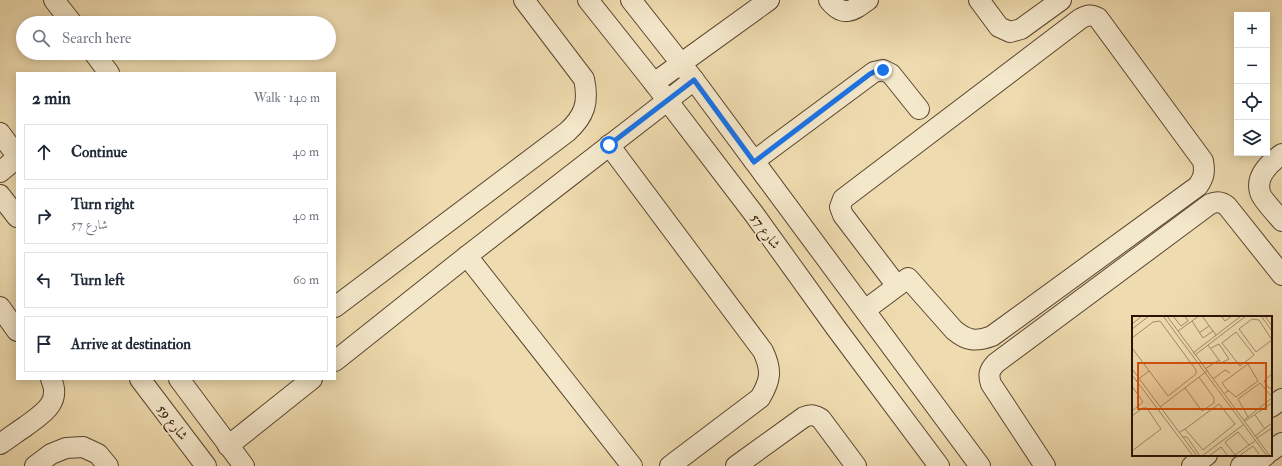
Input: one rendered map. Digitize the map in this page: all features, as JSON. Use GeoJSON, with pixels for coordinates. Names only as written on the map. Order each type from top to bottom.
{"type":"FeatureCollection","features":[{"type":"Feature","properties":{"kind":"lane"},"geometry":{"type":"LineString","coordinates":[[54,0],[67,16]]}},
{"type":"Feature","properties":{"kind":"lane"},"geometry":{"type":"LineString","coordinates":[[336,306],[576,124],[582,114],[586,102],[587,90],[584,79],[524,0]]}},
{"type":"Feature","properties":{"kind":"lane","name":"شارع 57"},"geometry":{"type":"LineString","coordinates":[[588,0],[654,83],[754,214],[836,328],[939,466]]}},
{"type":"Feature","properties":{"kind":"lane"},"geometry":{"type":"LineString","coordinates":[[631,0],[694,80],[980,466]]}},
{"type":"Feature","properties":{"kind":"lane"},"geometry":{"type":"LineString","coordinates":[[654,83],[770,0]]}},
{"type":"Feature","properties":{"kind":"lane"},"geometry":{"type":"LineString","coordinates":[[830,0],[834,7],[846,12],[853,10],[868,0]]}},
{"type":"Feature","properties":{"kind":"lane"},"geometry":{"type":"LineString","coordinates":[[979,0],[1000,27],[1010,32],[1021,29],[1060,0]]}},
{"type":"Feature","properties":{"kind":"lane"},"geometry":{"type":"LineString","coordinates":[[865,310],[908,278],[962,337],[972,340],[982,340],[992,336],[1198,186],[1203,179],[1203,161],[1098,18],[1094,15],[1089,15],[1080,19],[842,199],[840,206],[842,215],[897,286]]}},
{"type":"Feature","properties":{"kind":"lane"},"geometry":{"type":"LineString","coordinates":[[99,60],[108,72]]}},
{"type":"Feature","properties":{"kind":"lane"},"geometry":{"type":"LineString","coordinates":[[754,162],[874,72],[883,70],[891,74],[919,109]]}},
{"type":"Feature","properties":{"kind":"lane"},"geometry":{"type":"LineString","coordinates":[[336,360],[467,256],[694,80]]}},
{"type":"Feature","properties":{"kind":"lane"},"geometry":{"type":"LineString","coordinates":[[0,133],[16,156]]}},
{"type":"Feature","properties":{"kind":"lane"},"geometry":{"type":"LineString","coordinates":[[609,145],[763,351],[769,362],[770,375],[767,387],[760,398],[670,466]]}},
{"type":"Feature","properties":{"kind":"lane"},"geometry":{"type":"LineString","coordinates":[[1282,154],[1266,167],[1259,183],[1260,192],[1282,221]]}},
{"type":"Feature","properties":{"kind":"lane"},"geometry":{"type":"LineString","coordinates":[[0,172],[16,158]]}},
{"type":"Feature","properties":{"kind":"lane"},"geometry":{"type":"LineString","coordinates":[[0,195],[16,216]]}},
{"type":"Feature","properties":{"kind":"lane"},"geometry":{"type":"LineString","coordinates":[[1045,466],[991,384],[988,377],[990,368],[996,363],[1214,202],[1224,203],[1227,206],[1282,276]]}},
{"type":"Feature","properties":{"kind":"lane"},"geometry":{"type":"LineString","coordinates":[[467,256],[632,466]]}},
{"type":"Feature","properties":{"kind":"lane"},"geometry":{"type":"LineString","coordinates":[[0,307],[16,330]]}},
{"type":"Feature","properties":{"kind":"lane"},"geometry":{"type":"LineString","coordinates":[[0,444],[44,413],[51,404],[54,394],[54,384],[52,380]]}},
{"type":"Feature","properties":{"kind":"lane","name":"شارع 59"},"geometry":{"type":"LineString","coordinates":[[141,380],[206,466]]}},
{"type":"Feature","properties":{"kind":"lane"},"geometry":{"type":"LineString","coordinates":[[180,380],[244,466]]}},
{"type":"Feature","properties":{"kind":"lane"},"geometry":{"type":"LineString","coordinates":[[228,446],[311,380]]}},
{"type":"Feature","properties":{"kind":"lane"},"geometry":{"type":"LineString","coordinates":[[1272,406],[1282,399]]}},
{"type":"Feature","properties":{"kind":"lane"},"geometry":{"type":"LineString","coordinates":[[736,466],[808,415],[817,417],[821,420],[856,466]]}},
{"type":"Feature","properties":{"kind":"lane"},"geometry":{"type":"LineString","coordinates":[[1272,450],[1282,443]]}},
{"type":"Feature","properties":{"kind":"lane"},"geometry":{"type":"LineString","coordinates":[[35,466],[50,454],[66,448],[83,447],[98,454],[108,466]]}},
{"type":"Feature","properties":{"kind":"lane"},"geometry":{"type":"LineString","coordinates":[[1192,466],[1206,456]]}},
{"type":"Feature","properties":{"kind":"lane"},"geometry":{"type":"LineString","coordinates":[[1240,466],[1260,460],[1265,456]]}},
{"type":"Feature","properties":{"kind":"route"},"geometry":{"type":"LineString","coordinates":[[609,145],[694,80],[754,162],[870,74],[878,70],[883,70]]}}]}
